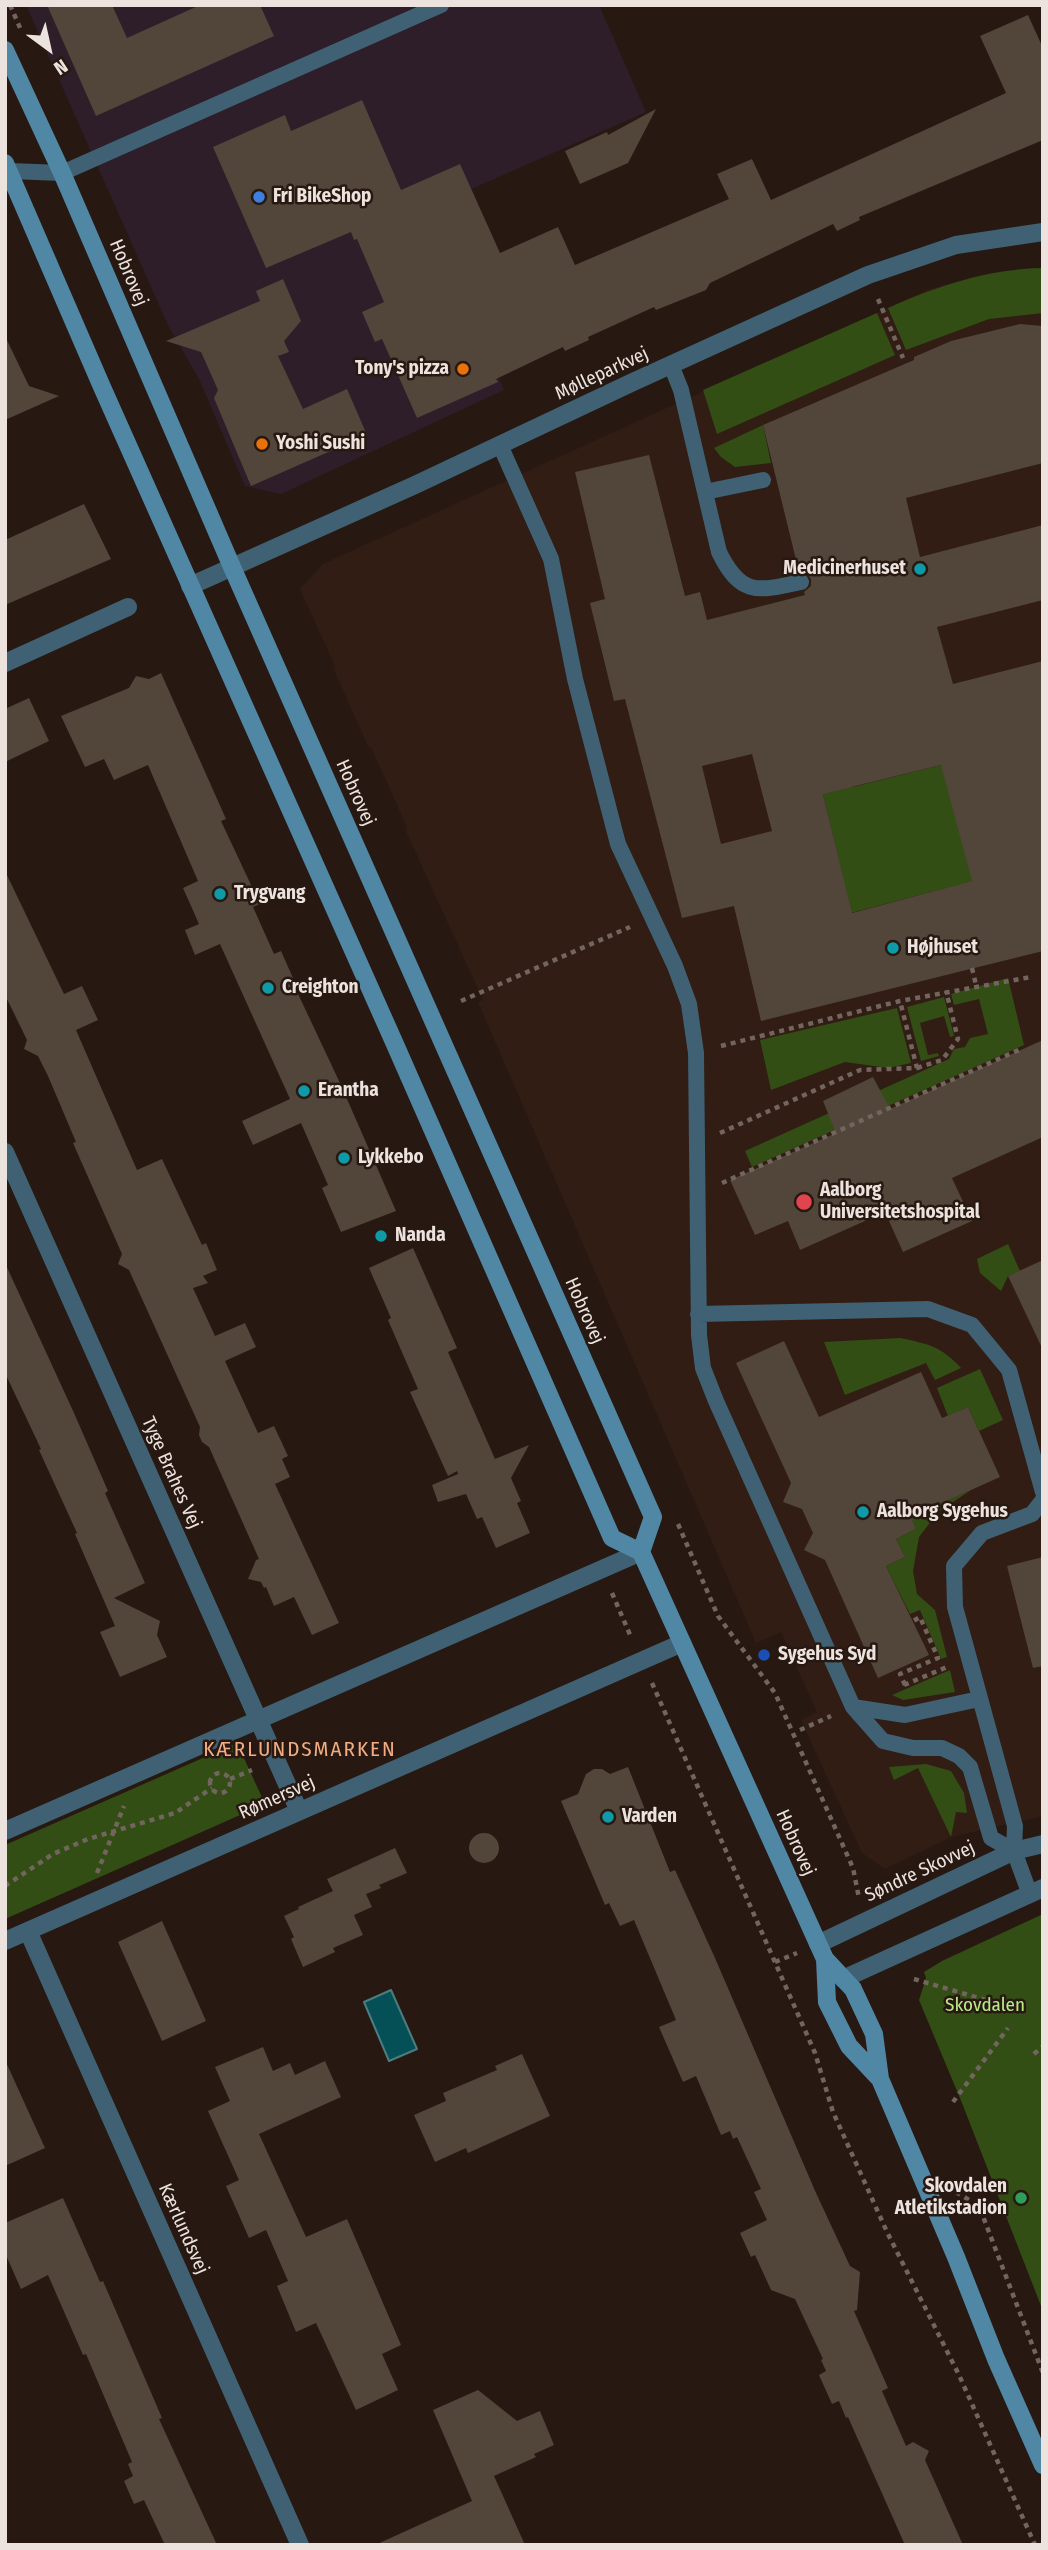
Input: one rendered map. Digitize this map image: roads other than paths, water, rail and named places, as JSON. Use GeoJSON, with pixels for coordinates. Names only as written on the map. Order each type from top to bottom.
{"type":"FeatureCollection","features":[{"type":"Feature","properties":{"kind":"main road","name":"Hobrovej"},"geometry":{"type":"LineString","coordinates":[[5,50],[62,173],[232,567],[653,1517],[641,1552],[821,1951],[853,1989],[874,2034],[880,2079],[1043,2466]]}},
{"type":"Feature","properties":{"kind":"main road"},"geometry":{"type":"LineString","coordinates":[[7,167],[612,1538],[641,1552]]}},
{"type":"Feature","properties":{"kind":"main road","name":"Hobrovej"},"geometry":{"type":"LineString","coordinates":[[821,1951],[827,2002],[849,2046],[880,2079]]}},
{"type":"Feature","properties":{"kind":"street","name":"Mølleparkvej"},"geometry":{"type":"LineString","coordinates":[[190,586],[869,275],[956,245],[1043,232]]}},
{"type":"Feature","properties":{"kind":"street"},"geometry":{"type":"LineString","coordinates":[[5,663],[128,607]]}},
{"type":"Feature","properties":{"kind":"street","name":"Tyge Brahes Vej"},"geometry":{"type":"LineString","coordinates":[[5,1152],[299,1811]]}},
{"type":"Feature","properties":{"kind":"street"},"geometry":{"type":"LineString","coordinates":[[5,1831],[641,1552]]}},
{"type":"Feature","properties":{"kind":"street","name":"Rømersvej"},"geometry":{"type":"LineString","coordinates":[[5,1941],[682,1643]]}},
{"type":"Feature","properties":{"kind":"street","name":"Søndre Skovvej"},"geometry":{"type":"LineString","coordinates":[[821,1951],[1014,1851],[1043,1844]]}},
{"type":"Feature","properties":{"kind":"street"},"geometry":{"type":"LineString","coordinates":[[843,1979],[1036,1890]]}},
{"type":"Feature","properties":{"kind":"street","name":"Kærlundsvej"},"geometry":{"type":"LineString","coordinates":[[28,1931],[300,2545]]}},
{"type":"Feature","properties":{"kind":"lane"},"geometry":{"type":"LineString","coordinates":[[7,167],[62,173],[441,5]]}},
{"type":"Feature","properties":{"kind":"lane"},"geometry":{"type":"LineString","coordinates":[[671,365],[681,390],[719,552],[730,574],[743,584],[763,590],[801,582]]}},
{"type":"Feature","properties":{"kind":"lane"},"geometry":{"type":"LineString","coordinates":[[500,445],[551,559],[575,679],[618,844],[675,966],[689,1004],[696,1053],[698,1314],[703,1367],[853,1707],[883,1741],[913,1748],[942,1748],[959,1756],[970,1767],[991,1838],[1014,1851],[1036,1890]]}},
{"type":"Feature","properties":{"kind":"lane"},"geometry":{"type":"LineString","coordinates":[[705,492],[763,481]]}},
{"type":"Feature","properties":{"kind":"lane"},"geometry":{"type":"LineString","coordinates":[[698,1314],[928,1309],[972,1325],[1009,1370],[1043,1492]]}},
{"type":"Feature","properties":{"kind":"lane"},"geometry":{"type":"LineString","coordinates":[[1014,1851],[1015,1826],[955,1607],[954,1566],[982,1533],[1032,1514],[1043,1500]]}},
{"type":"Feature","properties":{"kind":"lane"},"geometry":{"type":"LineString","coordinates":[[853,1707],[905,1715],[979,1699]]}},
{"type":"Feature","properties":{"kind":"water"},"geometry":{"type":"Polygon","coordinates":[[[391,1990],[417,2049],[389,2061],[364,2002],[391,1990]]]}},
{"type":"Feature","properties":{"kind":"place","name":"Fri BikeShop"},"geometry":{"type":"Point","coordinates":[259,197]}},
{"type":"Feature","properties":{"kind":"place","name":"Tony's pizza"},"geometry":{"type":"Point","coordinates":[463,369]}},
{"type":"Feature","properties":{"kind":"place","name":"Yoshi Sushi"},"geometry":{"type":"Point","coordinates":[262,444]}},
{"type":"Feature","properties":{"kind":"place","name":"Medicinerhuset"},"geometry":{"type":"Point","coordinates":[920,569]}},
{"type":"Feature","properties":{"kind":"place","name":"Trygvang"},"geometry":{"type":"Point","coordinates":[220,894]}},
{"type":"Feature","properties":{"kind":"place","name":"Højhuset"},"geometry":{"type":"Point","coordinates":[893,948]}},
{"type":"Feature","properties":{"kind":"place","name":"Creighton"},"geometry":{"type":"Point","coordinates":[268,988]}},
{"type":"Feature","properties":{"kind":"place","name":"Erantha"},"geometry":{"type":"Point","coordinates":[304,1091]}},
{"type":"Feature","properties":{"kind":"place","name":"Lykkebo"},"geometry":{"type":"Point","coordinates":[344,1158]}},
{"type":"Feature","properties":{"kind":"place","name":"Aalborg Universitetshospital"},"geometry":{"type":"Point","coordinates":[804,1202]}},
{"type":"Feature","properties":{"kind":"place","name":"Nanda"},"geometry":{"type":"Point","coordinates":[381,1236]}},
{"type":"Feature","properties":{"kind":"place","name":"Aalborg Sygehus"},"geometry":{"type":"Point","coordinates":[863,1512]}},
{"type":"Feature","properties":{"kind":"place","name":"Sygehus Syd"},"geometry":{"type":"Point","coordinates":[764,1655]}},
{"type":"Feature","properties":{"kind":"place","name":"Varden"},"geometry":{"type":"Point","coordinates":[608,1817]}},
{"type":"Feature","properties":{"kind":"place","name":"Skovdalen Atletikstadion"},"geometry":{"type":"Point","coordinates":[1021,2198]}},
{"type":"Feature","properties":{"kind":"district","name":"KÆRLUNDSMARKEN"},"geometry":{"type":"Point","coordinates":[300,1750]}},
{"type":"Feature","properties":{"kind":"park label","name":"Skovdalen"},"geometry":{"type":"Point","coordinates":[985,2006]}}]}
